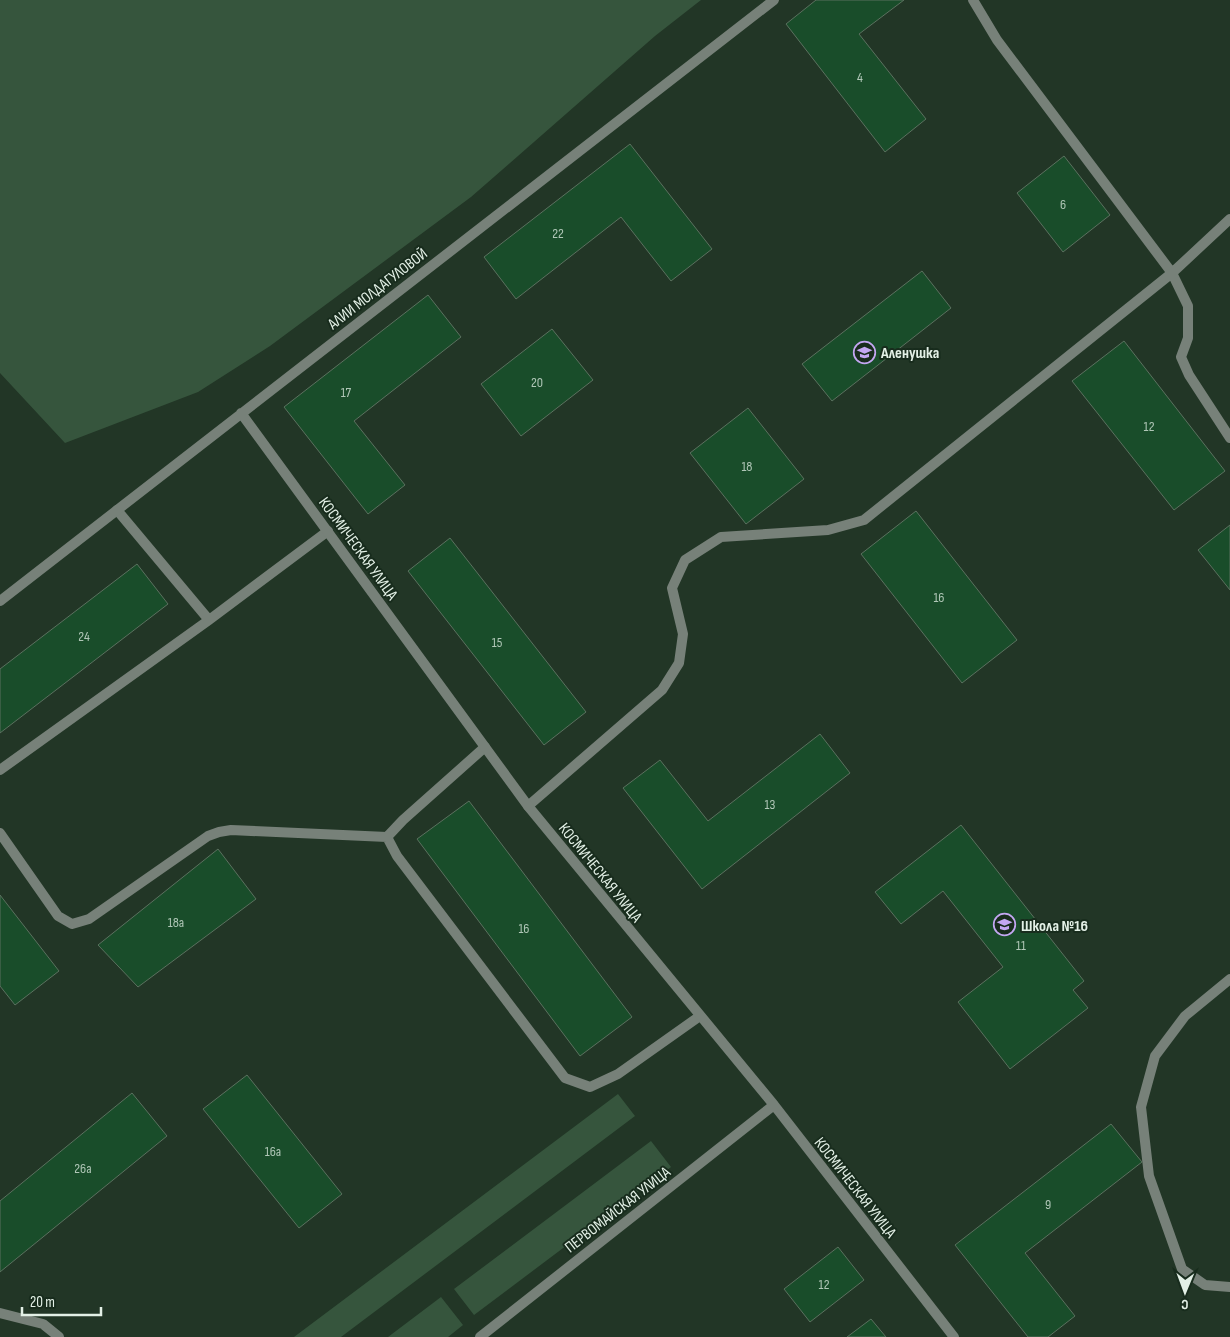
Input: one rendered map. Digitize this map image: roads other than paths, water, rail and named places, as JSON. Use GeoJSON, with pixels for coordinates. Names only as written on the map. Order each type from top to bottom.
{"type":"FeatureCollection","features":[{"type":"Feature","properties":{"kind":"street","name":"АЛИИ МОЛДАГУЛОВОЙ"},"geometry":{"type":"LineString","coordinates":[[0,601],[774,0]]}},
{"type":"Feature","properties":{"kind":"street"},"geometry":{"type":"LineString","coordinates":[[974,0],[997,40],[1172,273],[1188,306],[1188,338],[1181,357],[1189,375],[1230,438]]}},
{"type":"Feature","properties":{"kind":"street"},"geometry":{"type":"LineString","coordinates":[[528,806],[662,690],[679,663],[683,634],[672,588],[685,560],[721,537],[828,530],[864,520],[1172,273],[1230,219]]}},
{"type":"Feature","properties":{"kind":"street","name":"КОСМИЧЕСКАЯ УЛИЦА"},"geometry":{"type":"LineString","coordinates":[[241,413],[528,806],[774,1105],[954,1337]]}},
{"type":"Feature","properties":{"kind":"street"},"geometry":{"type":"LineString","coordinates":[[117,510],[210,620]]}},
{"type":"Feature","properties":{"kind":"street"},"geometry":{"type":"LineString","coordinates":[[0,770],[210,620],[328,531]]}},
{"type":"Feature","properties":{"kind":"street"},"geometry":{"type":"LineString","coordinates":[[0,833],[58,916],[72,924],[89,919],[208,836],[219,832],[231,830],[387,837],[403,820],[485,747]]}},
{"type":"Feature","properties":{"kind":"street"},"geometry":{"type":"LineString","coordinates":[[387,837],[398,856],[565,1078],[590,1087],[618,1074],[700,1016]]}},
{"type":"Feature","properties":{"kind":"street"},"geometry":{"type":"LineString","coordinates":[[1230,979],[1185,1016],[1155,1056],[1141,1107],[1149,1176],[1182,1269],[1205,1285],[1230,1287]]}},
{"type":"Feature","properties":{"kind":"street","name":"ПЕРВОМАЙСКАЯ УЛИЦА"},"geometry":{"type":"LineString","coordinates":[[480,1337],[774,1105]]}},
{"type":"Feature","properties":{"kind":"street"},"geometry":{"type":"LineString","coordinates":[[0,1313],[43,1324],[59,1337]]}},
{"type":"Feature","properties":{"kind":"place","name":"Аленушка"},"geometry":{"type":"Point","coordinates":[865,352]}},
{"type":"Feature","properties":{"kind":"place","name":"Школа №16"},"geometry":{"type":"Point","coordinates":[1005,925]}}]}
